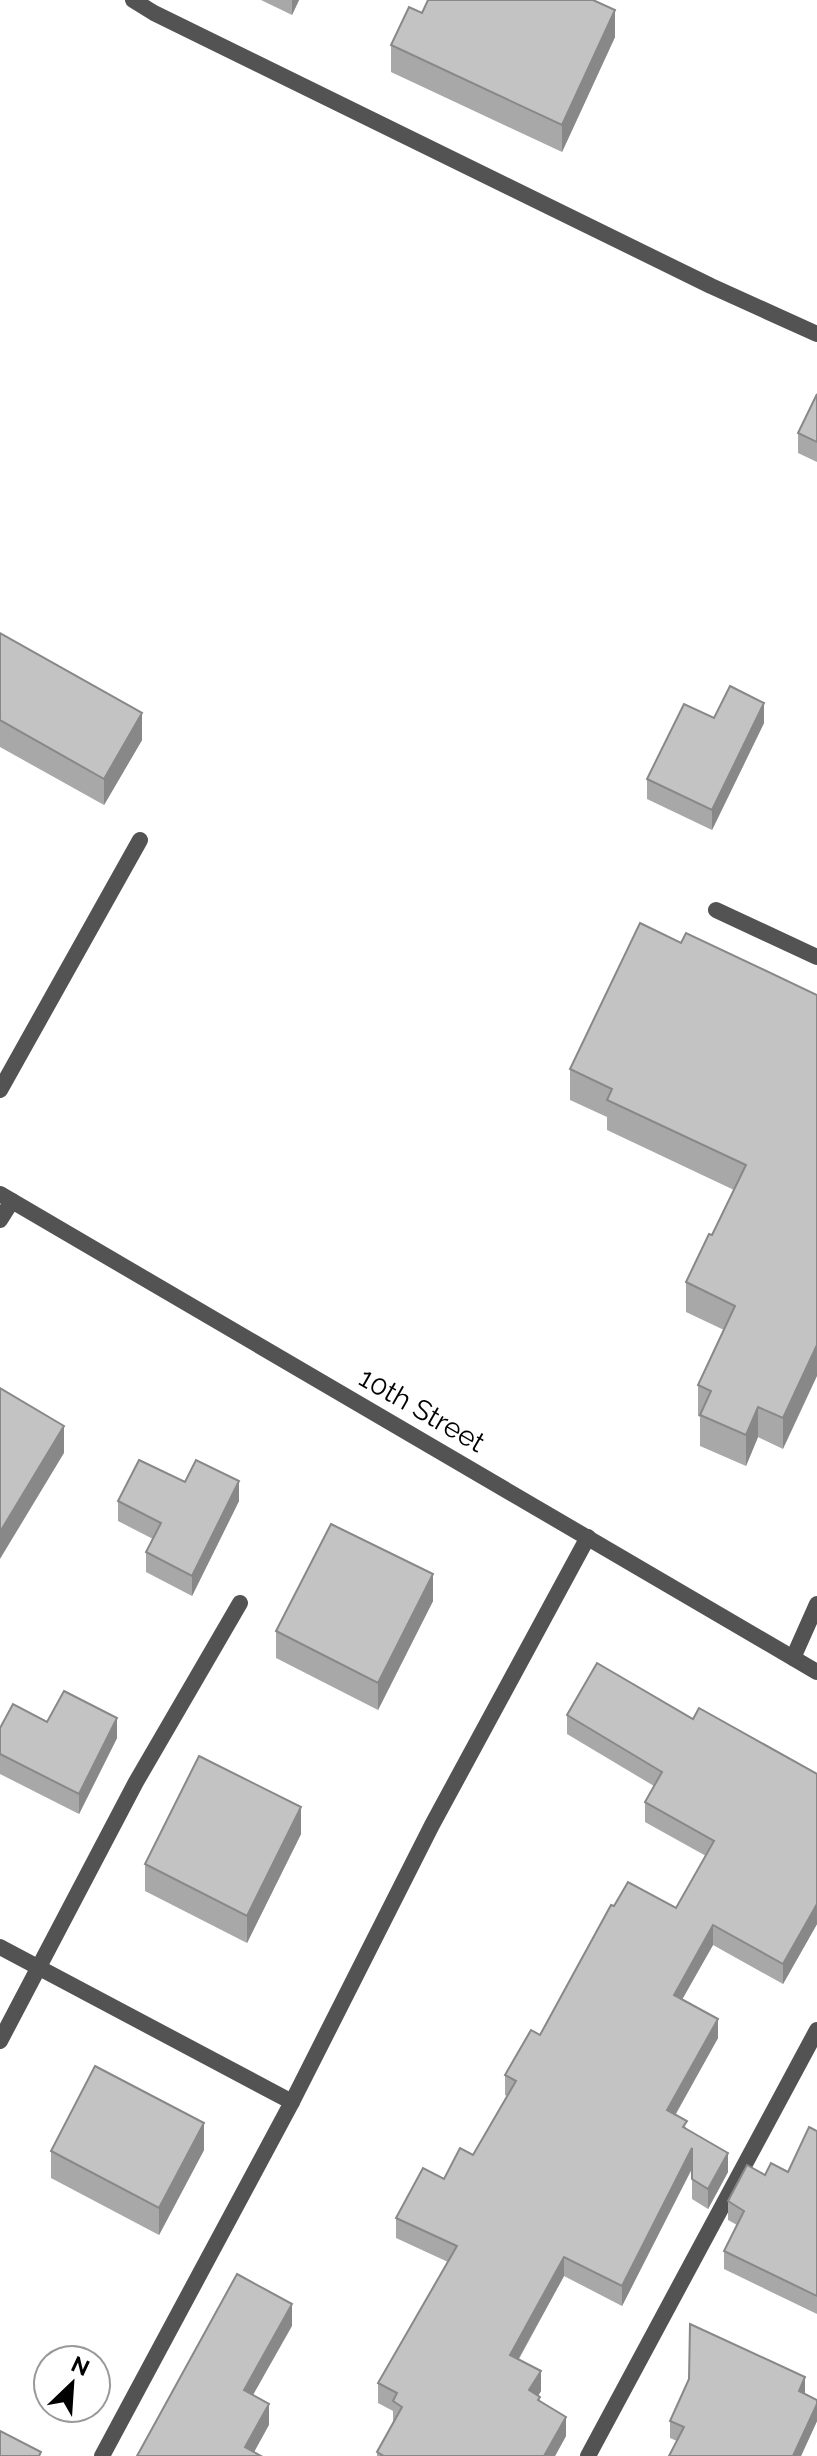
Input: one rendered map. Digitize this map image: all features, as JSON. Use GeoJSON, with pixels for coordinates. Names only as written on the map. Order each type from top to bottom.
{"type":"FeatureCollection","features":[{"type":"Feature","properties":{"kind":"street"},"geometry":{"type":"LineString","coordinates":[[133,0],[654,258],[817,334]]}},
{"type":"Feature","properties":{"kind":"street"},"geometry":{"type":"LineString","coordinates":[[0,1090],[140,840]]}},
{"type":"Feature","properties":{"kind":"street"},"geometry":{"type":"LineString","coordinates":[[716,910],[817,957]]}},
{"type":"Feature","properties":{"kind":"street"},"geometry":{"type":"LineString","coordinates":[[0,1220],[6,1197]]}},
{"type":"Feature","properties":{"kind":"street","name":"10th Street"},"geometry":{"type":"LineString","coordinates":[[6,1197],[817,1672]]}},
{"type":"Feature","properties":{"kind":"street"},"geometry":{"type":"LineString","coordinates":[[102,2456],[292,2102],[432,1825],[588,1537]]}},
{"type":"Feature","properties":{"kind":"street"},"geometry":{"type":"LineString","coordinates":[[0,2041],[136,1782],[240,1603]]}},
{"type":"Feature","properties":{"kind":"street"},"geometry":{"type":"LineString","coordinates":[[793,1658],[817,1604]]}},
{"type":"Feature","properties":{"kind":"street"},"geometry":{"type":"LineString","coordinates":[[0,1947],[292,2102]]}},
{"type":"Feature","properties":{"kind":"street"},"geometry":{"type":"LineString","coordinates":[[588,2456],[817,2030]]}},
{"type":"Feature","properties":{"kind":"building"},"geometry":{"type":"Polygon","coordinates":[[[428,0],[593,0],[615,10],[562,125],[391,45],[409,7],[422,13],[428,0]]]}},
{"type":"Feature","properties":{"kind":"building"},"geometry":{"type":"Polygon","coordinates":[[[817,394],[817,442],[798,433],[817,394]]]}},
{"type":"Feature","properties":{"kind":"building"},"geometry":{"type":"Polygon","coordinates":[[[0,633],[142,713],[104,779],[0,720],[0,633]]]}},
{"type":"Feature","properties":{"kind":"building"},"geometry":{"type":"Polygon","coordinates":[[[730,686],[764,703],[712,810],[647,779],[684,704],[714,718],[730,686]]]}},
{"type":"Feature","properties":{"kind":"building"},"geometry":{"type":"Polygon","coordinates":[[[640,923],[681,943],[686,933],[817,995],[817,1345],[783,1418],[758,1407],[746,1435],[700,1415],[711,1391],[698,1385],[735,1306],[686,1282],[746,1165],[607,1100],[612,1089],[570,1069],[640,923]]]}},
{"type":"Feature","properties":{"kind":"building"},"geometry":{"type":"Polygon","coordinates":[[[0,1388],[64,1426],[0,1532],[0,1388]]]}},
{"type":"Feature","properties":{"kind":"building"},"geometry":{"type":"Polygon","coordinates":[[[139,1460],[185,1482],[196,1460],[239,1481],[192,1576],[146,1552],[161,1523],[118,1501],[139,1460]]]}},
{"type":"Feature","properties":{"kind":"building"},"geometry":{"type":"Polygon","coordinates":[[[331,1524],[433,1574],[378,1683],[276,1631],[331,1524]]]}},
{"type":"Feature","properties":{"kind":"building"},"geometry":{"type":"Polygon","coordinates":[[[597,1663],[693,1719],[699,1708],[817,1774],[817,1904],[783,1964],[713,1925],[674,1995],[718,2019],[667,2110],[687,2121],[683,2127],[728,2153],[708,2189],[692,2179],[692,2148],[622,2286],[564,2257],[510,2355],[541,2371],[529,2390],[540,2397],[538,2400],[566,2417],[544,2456],[381,2456],[377,2452],[402,2407],[393,2401],[397,2393],[378,2383],[457,2246],[396,2218],[423,2168],[444,2179],[460,2148],[473,2155],[516,2081],[505,2075],[531,2030],[540,2035],[611,1905],[614,1906],[628,1882],[676,1908],[714,1841],[645,1802],[662,1772],[567,1715],[597,1663]]]}},
{"type":"Feature","properties":{"kind":"building"},"geometry":{"type":"Polygon","coordinates":[[[64,1691],[117,1718],[79,1794],[0,1754],[0,1728],[13,1704],[47,1722],[64,1691]]]}},
{"type":"Feature","properties":{"kind":"building"},"geometry":{"type":"Polygon","coordinates":[[[199,1756],[301,1807],[247,1916],[145,1864],[199,1756]]]}},
{"type":"Feature","properties":{"kind":"building"},"geometry":{"type":"Polygon","coordinates":[[[95,2066],[204,2123],[159,2208],[51,2151],[95,2066]]]}},
{"type":"Feature","properties":{"kind":"building"},"geometry":{"type":"Polygon","coordinates":[[[809,2127],[817,2131],[817,2296],[724,2251],[744,2211],[728,2201],[747,2165],[765,2175],[771,2163],[788,2172],[809,2127]]]}},
{"type":"Feature","properties":{"kind":"building"},"geometry":{"type":"Polygon","coordinates":[[[237,2274],[292,2304],[244,2390],[269,2404],[245,2447],[261,2456],[137,2456],[237,2274]]]}},
{"type":"Feature","properties":{"kind":"building"},"geometry":{"type":"Polygon","coordinates":[[[690,2324],[805,2377],[799,2391],[817,2400],[817,2404],[793,2456],[669,2456],[684,2427],[670,2421],[689,2379],[690,2324]]]}},
{"type":"Feature","properties":{"kind":"building"},"geometry":{"type":"Polygon","coordinates":[[[0,2431],[41,2452],[39,2456],[0,2456],[0,2431]]]}}]}
